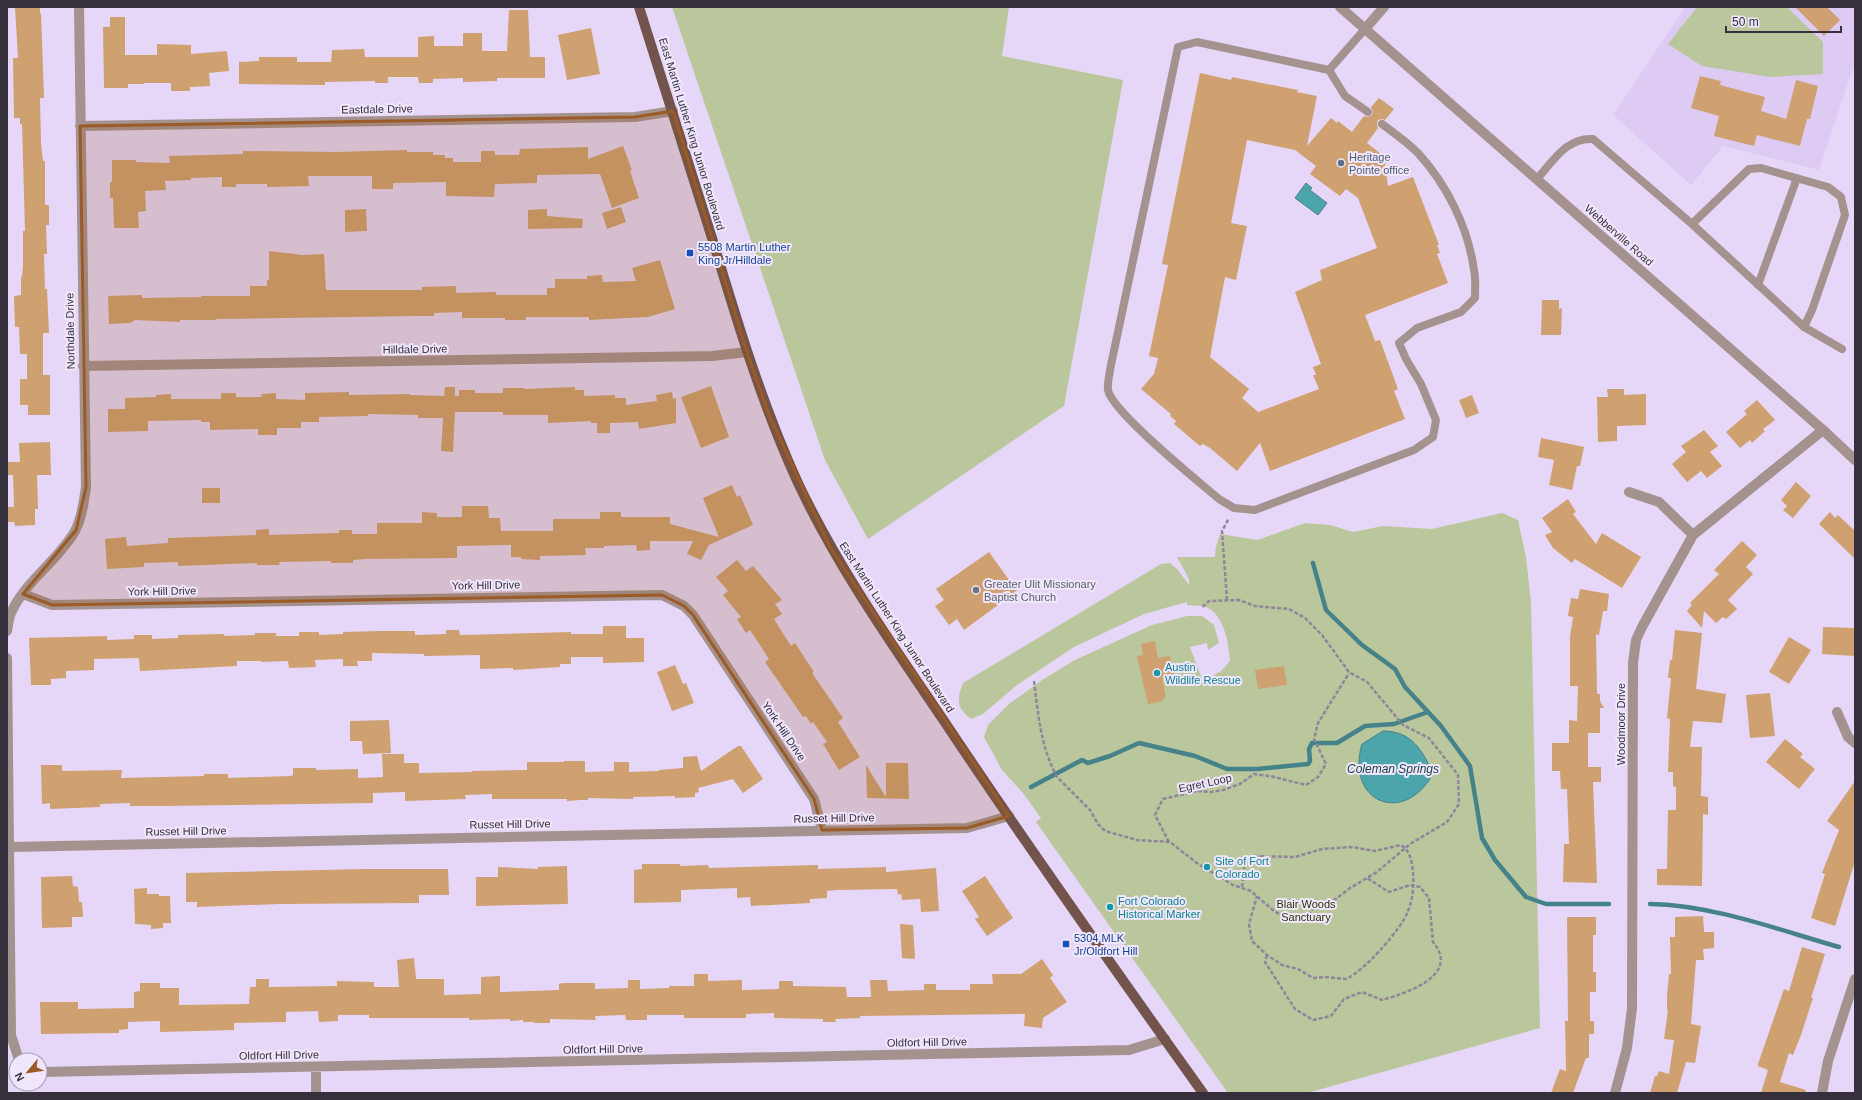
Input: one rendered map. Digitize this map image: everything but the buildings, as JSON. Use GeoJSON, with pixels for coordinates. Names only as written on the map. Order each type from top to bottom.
{"type":"FeatureCollection","features":[{"type":"Feature","properties":{"kind":"main road","name":"East Martin Luther King Junior Boulevard"},"geometry":{"type":"LineString","coordinates":[[639,7],[673,111],[747,352],[770,417],[798,482],[830,547],[864,602],[1009,816],[1203,1093]]}},
{"type":"Feature","properties":{"kind":"street","name":"Northdale Drive"},"geometry":{"type":"LineString","coordinates":[[7,631],[11,613],[23,594],[40,573],[66,546],[76,530],[86,487],[83,366],[79,7]]}},
{"type":"Feature","properties":{"kind":"street","name":"Webberville Road"},"geometry":{"type":"LineString","coordinates":[[1340,7],[1824,430],[1855,460]]}},
{"type":"Feature","properties":{"kind":"street"},"geometry":{"type":"LineString","coordinates":[[1365,29],[1384,7]]}},
{"type":"Feature","properties":{"kind":"street","name":"Eastdale Drive"},"geometry":{"type":"LineString","coordinates":[[80,126],[635,117],[673,111]]}},
{"type":"Feature","properties":{"kind":"street","name":"Hilldale Drive"},"geometry":{"type":"LineString","coordinates":[[83,366],[712,356],[747,352]]}},
{"type":"Feature","properties":{"kind":"street","name":"Woodmoor Drive"},"geometry":{"type":"LineString","coordinates":[[1615,1093],[1627,1048],[1632,1008],[1633,663],[1636,640],[1693,535],[1824,430]]}},
{"type":"Feature","properties":{"kind":"street"},"geometry":{"type":"LineString","coordinates":[[1629,492],[1659,502],[1693,535]]}},
{"type":"Feature","properties":{"kind":"street","name":"York Hill Drive"},"geometry":{"type":"LineString","coordinates":[[23,594],[52,605],[662,595],[684,606],[693,615],[814,798],[822,830]]}},
{"type":"Feature","properties":{"kind":"street"},"geometry":{"type":"LineString","coordinates":[[7,658],[11,1035],[16,1052]]}},
{"type":"Feature","properties":{"kind":"street"},"geometry":{"type":"LineString","coordinates":[[1837,712],[1848,737],[1855,743]]}},
{"type":"Feature","properties":{"kind":"street","name":"Russet Hill Drive"},"geometry":{"type":"LineString","coordinates":[[10,847],[967,828],[1009,816]]}},
{"type":"Feature","properties":{"kind":"street"},"geometry":{"type":"LineString","coordinates":[[1822,1093],[1828,1061],[1855,979]]}},
{"type":"Feature","properties":{"kind":"street","name":"Oldfort Hill Drive"},"geometry":{"type":"LineString","coordinates":[[48,1072],[1129,1050],[1165,1039]]}},
{"type":"Feature","properties":{"kind":"street"},"geometry":{"type":"LineString","coordinates":[[316,1067],[316,1093]]}},
{"type":"Feature","properties":{"kind":"lane"},"geometry":{"type":"LineString","coordinates":[[1329,70],[1365,29]]}},
{"type":"Feature","properties":{"kind":"lane"},"geometry":{"type":"LineString","coordinates":[[1368,112],[1345,96],[1329,70],[1197,42],[1178,47],[1111,365],[1108,390],[1118,408],[1137,427],[1219,499],[1234,508],[1255,510],[1290,498],[1414,450],[1433,437],[1436,420],[1421,384],[1398,343],[1417,328],[1461,312],[1475,298],[1474,270],[1466,238],[1453,203],[1437,176],[1417,152],[1382,124]]}},
{"type":"Feature","properties":{"kind":"lane"},"geometry":{"type":"LineString","coordinates":[[1537,179],[1566,146],[1583,138],[1593,139],[1692,224],[1804,327],[1842,350]]}},
{"type":"Feature","properties":{"kind":"lane"},"geometry":{"type":"LineString","coordinates":[[1692,224],[1749,169],[1762,168],[1828,187],[1841,197],[1845,215],[1812,310],[1804,327]]}},
{"type":"Feature","properties":{"kind":"lane"},"geometry":{"type":"LineString","coordinates":[[1758,285],[1797,178]]}},
{"type":"Feature","properties":{"kind":"path"},"geometry":{"type":"LineString","coordinates":[[1227,600],[1222,531],[1234,508]]}},
{"type":"Feature","properties":{"kind":"path"},"geometry":{"type":"LineString","coordinates":[[1034,681],[1041,731],[1050,760],[1058,777],[1090,810],[1098,824],[1105,831],[1137,840],[1170,842],[1198,864],[1233,885],[1251,891],[1274,911],[1288,919],[1298,920],[1305,918],[1313,909],[1332,902],[1350,888],[1378,872],[1406,848],[1447,822],[1459,804],[1458,775],[1429,738],[1403,725],[1367,682],[1349,672],[1322,635],[1305,618],[1289,609],[1255,606],[1239,600],[1209,601],[1200,608]]}},
{"type":"Feature","properties":{"kind":"path","name":"Egret Loop"},"geometry":{"type":"LineString","coordinates":[[1170,842],[1155,815],[1163,799],[1197,791],[1211,792],[1223,790],[1240,784],[1254,774],[1270,776],[1306,785],[1318,777],[1326,764],[1314,739],[1318,723],[1349,672]]}},
{"type":"Feature","properties":{"kind":"path"},"geometry":{"type":"LineString","coordinates":[[1242,888],[1245,862],[1253,856],[1295,857],[1322,849],[1352,847],[1375,851],[1401,845],[1406,848],[1412,862],[1414,886],[1408,912],[1386,944],[1349,978],[1313,978],[1298,969],[1282,965],[1266,956],[1252,941],[1249,924],[1257,896]]}},
{"type":"Feature","properties":{"kind":"path"},"geometry":{"type":"LineString","coordinates":[[1266,956],[1265,962],[1295,1009],[1313,1020],[1331,1016],[1344,999],[1362,992],[1382,1000],[1422,984],[1437,974],[1442,959],[1433,942],[1429,898],[1420,887],[1410,885],[1389,892],[1367,878]]}},
{"type":"Feature","properties":{"kind":"highlighted area"},"geometry":{"type":"Polygon","coordinates":[[[673,111],[747,352],[770,417],[830,547],[1009,816],[967,828],[822,830],[814,799],[693,615],[684,606],[662,595],[52,605],[23,594],[76,530],[86,487],[80,126],[635,117],[673,111]]]}},
{"type":"Feature","properties":{"kind":"shaded area"},"geometry":{"type":"Polygon","coordinates":[[[1685,7],[1855,7],[1855,62],[1819,170],[1723,146],[1691,185],[1613,115],[1685,7]]]}},
{"type":"Feature","properties":{"kind":"green space"},"geometry":{"type":"Polygon","coordinates":[[[672,7],[1009,7],[1002,56],[1123,80],[1064,406],[868,539],[825,460],[672,7]]]}},
{"type":"Feature","properties":{"kind":"green space"},"geometry":{"type":"Polygon","coordinates":[[[1697,7],[1787,7],[1823,42],[1823,74],[1770,77],[1702,66],[1668,44],[1697,7]]]}},
{"type":"Feature","properties":{"kind":"green space","name":"Blair Woods Sanctuary"},"geometry":{"type":"Polygon","coordinates":[[[1502,513],[1518,520],[1526,557],[1531,602],[1540,1028],[1307,1093],[1228,1093],[1036,822],[1041,818],[1023,793],[1002,770],[984,737],[988,725],[1009,704],[1042,680],[1075,660],[1152,625],[1187,616],[1202,616],[1214,625],[1219,643],[1208,650],[1207,643],[1190,647],[1203,682],[1221,671],[1230,661],[1227,638],[1217,616],[1206,607],[1187,605],[1187,602],[1144,614],[1074,647],[1017,685],[983,714],[971,719],[960,707],[959,703],[963,683],[1161,564],[1170,563],[1178,570],[1189,585],[1189,579],[1177,557],[1215,557],[1216,546],[1220,534],[1257,540],[1305,523],[1330,525],[1353,532],[1383,526],[1432,529],[1502,513]]]}},
{"type":"Feature","properties":{"kind":"water"},"geometry":{"type":"Polygon","coordinates":[[[1306,183],[1312,188],[1310,190],[1327,203],[1318,215],[1295,198],[1306,183]]]}},
{"type":"Feature","properties":{"kind":"water","name":"Coleman Springs"},"geometry":{"type":"Polygon","coordinates":[[[1383,731],[1402,734],[1415,744],[1425,758],[1433,774],[1421,790],[1407,800],[1393,803],[1380,800],[1369,793],[1362,780],[1359,764],[1362,744],[1383,731]]]}},
{"type":"Feature","properties":{"kind":"waterway"},"geometry":{"type":"LineString","coordinates":[[1313,563],[1326,610],[1362,645],[1395,669],[1405,687],[1441,726],[1470,766],[1482,838],[1495,860],[1526,897],[1546,904],[1609,904]]}},
{"type":"Feature","properties":{"kind":"waterway"},"geometry":{"type":"LineString","coordinates":[[1031,787],[1082,760],[1088,763],[1110,756],[1139,743],[1195,756],[1227,769],[1258,769],[1308,764],[1310,761],[1309,749],[1312,743],[1337,743],[1365,726],[1394,724],[1428,712]]}},
{"type":"Feature","properties":{"kind":"waterway"},"geometry":{"type":"LineString","coordinates":[[1650,904],[1674,905],[1722,914],[1769,926],[1839,947]]}},
{"type":"Feature","properties":{"kind":"place","name":"Heritage Pointe office"},"geometry":{"type":"Point","coordinates":[1341,163]}},
{"type":"Feature","properties":{"kind":"place","name":"5508 Martin Luther King Jr/Hilldale"},"geometry":{"type":"Point","coordinates":[690,253]}},
{"type":"Feature","properties":{"kind":"place","name":"Greater Ulit Missionary Baptist Church"},"geometry":{"type":"Point","coordinates":[976,590]}},
{"type":"Feature","properties":{"kind":"place","name":"Austin Wildlife Rescue"},"geometry":{"type":"Point","coordinates":[1157,673]}},
{"type":"Feature","properties":{"kind":"place","name":"Site of Fort Colorado"},"geometry":{"type":"Point","coordinates":[1207,867]}},
{"type":"Feature","properties":{"kind":"place","name":"Fort Colorado Historical Marker"},"geometry":{"type":"Point","coordinates":[1110,907]}},
{"type":"Feature","properties":{"kind":"place","name":"5304 MLK Jr/Oldfort Hill"},"geometry":{"type":"Point","coordinates":[1066,944]}}]}
